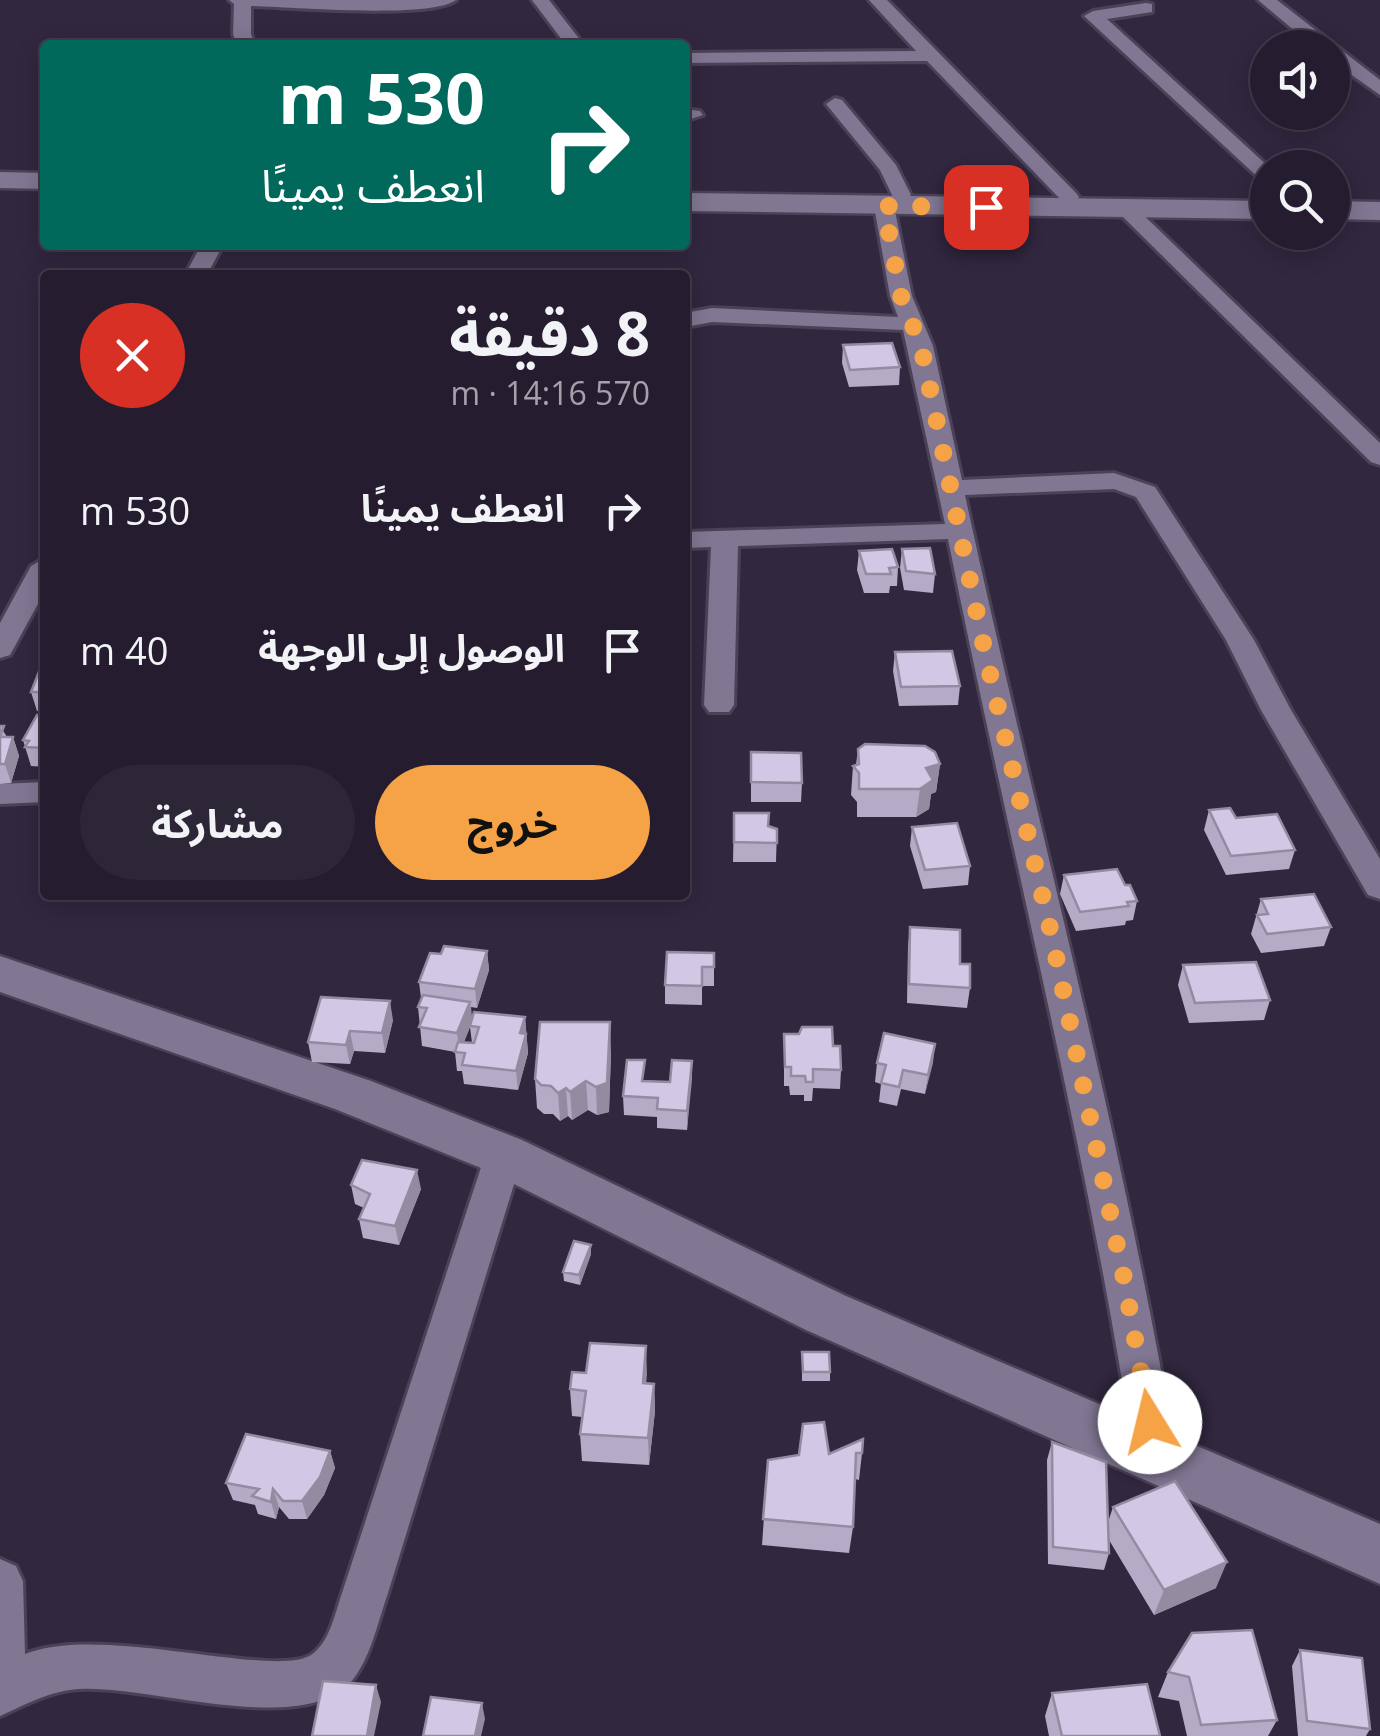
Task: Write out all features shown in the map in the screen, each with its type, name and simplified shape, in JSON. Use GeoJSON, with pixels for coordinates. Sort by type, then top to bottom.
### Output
{"type":"FeatureCollection","features":[{"type":"Feature","properties":{"kind":"main road"},"geometry":{"type":"LineString","coordinates":[[0,170],[40,171]]}},
{"type":"Feature","properties":{"kind":"main road"},"geometry":{"type":"LineString","coordinates":[[0,180],[40,181]]}},
{"type":"Feature","properties":{"kind":"main road"},"geometry":{"type":"LineString","coordinates":[[690,192],[1126,209],[1250,210]]}},
{"type":"Feature","properties":{"kind":"main road"},"geometry":{"type":"LineString","coordinates":[[690,202],[1250,198]]}},
{"type":"Feature","properties":{"kind":"main road"},"geometry":{"type":"LineString","coordinates":[[1350,199],[1380,200]]}},
{"type":"Feature","properties":{"kind":"main road"},"geometry":{"type":"LineString","coordinates":[[1350,210],[1380,211]]}},
{"type":"Feature","properties":{"kind":"main road"},"geometry":{"type":"LineString","coordinates":[[0,974],[353,1095],[504,1154],[826,1313],[1380,1554]]}},
{"type":"Feature","properties":{"kind":"street"},"geometry":{"type":"LineString","coordinates":[[244,40],[240,0],[448,0]]}},
{"type":"Feature","properties":{"kind":"street"},"geometry":{"type":"LineString","coordinates":[[540,0],[570,40]]}},
{"type":"Feature","properties":{"kind":"street"},"geometry":{"type":"LineString","coordinates":[[878,0],[1069,197]]}},
{"type":"Feature","properties":{"kind":"street"},"geometry":{"type":"LineString","coordinates":[[1266,0],[1304,30]]}},
{"type":"Feature","properties":{"kind":"street"},"geometry":{"type":"LineString","coordinates":[[1146,8],[1094,16],[1250,159]]}},
{"type":"Feature","properties":{"kind":"street"},"geometry":{"type":"LineString","coordinates":[[690,58],[930,56]]}},
{"type":"Feature","properties":{"kind":"street"},"geometry":{"type":"LineString","coordinates":[[1350,66],[1380,90]]}},
{"type":"Feature","properties":{"kind":"street"},"geometry":{"type":"LineString","coordinates":[[835,104],[846,121],[892,168],[901,296],[921,346],[1096,1145],[1155,1455]]}},
{"type":"Feature","properties":{"kind":"street"},"geometry":{"type":"LineString","coordinates":[[1126,209],[1380,457]]}},
{"type":"Feature","properties":{"kind":"street"},"geometry":{"type":"LineString","coordinates":[[690,319],[712,315],[912,324]]}},
{"type":"Feature","properties":{"kind":"street"},"geometry":{"type":"LineString","coordinates":[[952,488],[1114,481],[1146,492],[1240,640],[1276,710],[1380,887]]}},
{"type":"Feature","properties":{"kind":"street"},"geometry":{"type":"LineString","coordinates":[[690,540],[960,531]]}},
{"type":"Feature","properties":{"kind":"street"},"geometry":{"type":"LineString","coordinates":[[719,704],[725,540]]}},
{"type":"Feature","properties":{"kind":"street"},"geometry":{"type":"LineString","coordinates":[[0,649],[40,575]]}},
{"type":"Feature","properties":{"kind":"street"},"geometry":{"type":"LineString","coordinates":[[0,794],[40,792]]}},
{"type":"Feature","properties":{"kind":"street"},"geometry":{"type":"LineString","coordinates":[[0,1581],[1,1690],[36,1675],[88,1666],[146,1667],[288,1686],[315,1680],[330,1670],[365,1593],[504,1154]]}},
{"type":"Feature","properties":{"kind":"building"},"geometry":{"type":"Polygon","coordinates":[[[892,343],[900,367],[850,370],[843,345],[892,343]]]}},
{"type":"Feature","properties":{"kind":"building"},"geometry":{"type":"Polygon","coordinates":[[[930,548],[935,574],[906,571],[902,549],[930,548]]]}},
{"type":"Feature","properties":{"kind":"building"},"geometry":{"type":"Polygon","coordinates":[[[892,549],[898,567],[889,568],[891,574],[866,574],[859,551],[892,549]]]}},
{"type":"Feature","properties":{"kind":"building"},"geometry":{"type":"Polygon","coordinates":[[[952,651],[960,686],[901,687],[895,652],[952,651]]]}},
{"type":"Feature","properties":{"kind":"building"},"geometry":{"type":"Polygon","coordinates":[[[40,669],[40,692],[31,692],[40,669]]]}},
{"type":"Feature","properties":{"kind":"building"},"geometry":{"type":"Polygon","coordinates":[[[40,715],[40,748],[25,747],[29,741],[23,740],[40,715]]]}},
{"type":"Feature","properties":{"kind":"building"},"geometry":{"type":"Polygon","coordinates":[[[0,737],[13,737],[5,764],[0,764],[0,737]]]}},
{"type":"Feature","properties":{"kind":"building"},"geometry":{"type":"Polygon","coordinates":[[[865,744],[925,746],[935,752],[940,764],[926,768],[933,780],[920,789],[859,789],[859,773],[853,766],[859,764],[858,749],[865,744]]]}},
{"type":"Feature","properties":{"kind":"building"},"geometry":{"type":"Polygon","coordinates":[[[751,752],[801,753],[802,783],[751,782],[751,752]]]}},
{"type":"Feature","properties":{"kind":"building"},"geometry":{"type":"Polygon","coordinates":[[[1230,808],[1236,818],[1277,814],[1295,850],[1231,856],[1209,810],[1230,808]]]}},
{"type":"Feature","properties":{"kind":"building"},"geometry":{"type":"Polygon","coordinates":[[[734,813],[769,813],[768,826],[777,829],[777,843],[734,842],[734,813]]]}},
{"type":"Feature","properties":{"kind":"building"},"geometry":{"type":"Polygon","coordinates":[[[957,823],[970,866],[925,870],[912,827],[957,823]]]}},
{"type":"Feature","properties":{"kind":"building"},"geometry":{"type":"Polygon","coordinates":[[[1117,869],[1137,901],[1127,902],[1129,906],[1080,912],[1064,875],[1117,869]]]}},
{"type":"Feature","properties":{"kind":"building"},"geometry":{"type":"Polygon","coordinates":[[[1314,894],[1331,927],[1267,934],[1257,915],[1268,914],[1261,899],[1314,894]]]}},
{"type":"Feature","properties":{"kind":"building"},"geometry":{"type":"Polygon","coordinates":[[[910,927],[960,930],[960,964],[970,964],[970,988],[909,984],[910,927]]]}},
{"type":"Feature","properties":{"kind":"building"},"geometry":{"type":"Polygon","coordinates":[[[444,946],[487,951],[475,989],[419,982],[430,953],[441,954],[444,946]]]}},
{"type":"Feature","properties":{"kind":"building"},"geometry":{"type":"Polygon","coordinates":[[[667,952],[714,953],[714,967],[702,967],[702,986],[665,985],[667,952]]]}},
{"type":"Feature","properties":{"kind":"building"},"geometry":{"type":"Polygon","coordinates":[[[1256,962],[1270,1000],[1195,1003],[1183,965],[1256,962]]]}},
{"type":"Feature","properties":{"kind":"building"},"geometry":{"type":"Polygon","coordinates":[[[423,995],[470,1002],[457,1033],[419,1027],[427,1008],[418,1007],[423,995]]]}},
{"type":"Feature","properties":{"kind":"building"},"geometry":{"type":"Polygon","coordinates":[[[321,997],[390,1001],[382,1033],[350,1031],[346,1045],[308,1042],[321,997]]]}},
{"type":"Feature","properties":{"kind":"building"},"geometry":{"type":"Polygon","coordinates":[[[474,1012],[525,1017],[520,1033],[526,1034],[516,1071],[462,1065],[465,1053],[455,1052],[458,1042],[474,1043],[479,1027],[470,1026],[474,1012]]]}},
{"type":"Feature","properties":{"kind":"building"},"geometry":{"type":"Polygon","coordinates":[[[540,1022],[610,1022],[607,1083],[596,1087],[586,1081],[570,1092],[566,1088],[558,1093],[551,1086],[541,1085],[535,1079],[540,1022]]]}},
{"type":"Feature","properties":{"kind":"building"},"geometry":{"type":"Polygon","coordinates":[[[802,1027],[832,1027],[833,1046],[840,1046],[841,1070],[813,1069],[813,1082],[806,1082],[805,1076],[791,1076],[791,1067],[785,1067],[784,1034],[799,1034],[802,1027]]]}},
{"type":"Feature","properties":{"kind":"building"},"geometry":{"type":"Polygon","coordinates":[[[884,1033],[935,1044],[928,1075],[903,1070],[899,1087],[881,1083],[886,1065],[877,1063],[884,1033]]]}},
{"type":"Feature","properties":{"kind":"building"},"geometry":{"type":"Polygon","coordinates":[[[627,1060],[645,1060],[642,1081],[670,1082],[672,1060],[692,1061],[687,1111],[657,1109],[658,1098],[623,1096],[627,1060]]]}},
{"type":"Feature","properties":{"kind":"building"},"geometry":{"type":"Polygon","coordinates":[[[362,1160],[417,1170],[395,1226],[359,1219],[370,1194],[351,1185],[362,1160]]]}},
{"type":"Feature","properties":{"kind":"building"},"geometry":{"type":"Polygon","coordinates":[[[574,1241],[591,1245],[579,1275],[563,1272],[574,1241]]]}},
{"type":"Feature","properties":{"kind":"building"},"geometry":{"type":"Polygon","coordinates":[[[590,1343],[646,1346],[643,1383],[654,1384],[648,1438],[580,1434],[586,1391],[570,1389],[572,1372],[586,1373],[590,1343]]]}},
{"type":"Feature","properties":{"kind":"building"},"geometry":{"type":"Polygon","coordinates":[[[802,1352],[829,1352],[830,1372],[803,1372],[802,1352]]]}},
{"type":"Feature","properties":{"kind":"building"},"geometry":{"type":"Polygon","coordinates":[[[824,1422],[829,1454],[863,1439],[862,1453],[856,1453],[853,1527],[763,1519],[768,1460],[799,1455],[803,1424],[824,1422]]]}},
{"type":"Feature","properties":{"kind":"building"},"geometry":{"type":"Polygon","coordinates":[[[246,1434],[330,1451],[320,1477],[302,1501],[283,1501],[273,1489],[271,1502],[252,1496],[259,1489],[226,1483],[246,1434]]]}},
{"type":"Feature","properties":{"kind":"building"},"geometry":{"type":"Polygon","coordinates":[[[1052,1442],[1106,1462],[1109,1553],[1053,1547],[1052,1442]]]}},
{"type":"Feature","properties":{"kind":"building"},"geometry":{"type":"Polygon","coordinates":[[[1175,1481],[1227,1562],[1164,1590],[1113,1507],[1175,1481]]]}},
{"type":"Feature","properties":{"kind":"building"},"geometry":{"type":"Polygon","coordinates":[[[1252,1630],[1277,1720],[1201,1725],[1189,1677],[1168,1672],[1192,1633],[1252,1630]]]}},
{"type":"Feature","properties":{"kind":"building"},"geometry":{"type":"Polygon","coordinates":[[[1300,1650],[1362,1658],[1370,1729],[1307,1721],[1300,1650]]]}},
{"type":"Feature","properties":{"kind":"building"},"geometry":{"type":"Polygon","coordinates":[[[323,1681],[376,1685],[367,1736],[312,1736],[323,1681]]]}},
{"type":"Feature","properties":{"kind":"building"},"geometry":{"type":"Polygon","coordinates":[[[1147,1684],[1160,1736],[1062,1736],[1052,1693],[1147,1684]]]}},
{"type":"Feature","properties":{"kind":"building"},"geometry":{"type":"Polygon","coordinates":[[[431,1697],[482,1703],[475,1736],[423,1736],[431,1697]]]}},
{"type":"Feature","properties":{"kind":"route"},"geometry":{"type":"LineString","coordinates":[[986,207],[884,206],[901,296],[921,346],[963,554],[1050,928],[1124,1278],[1150,1422]]}}]}
